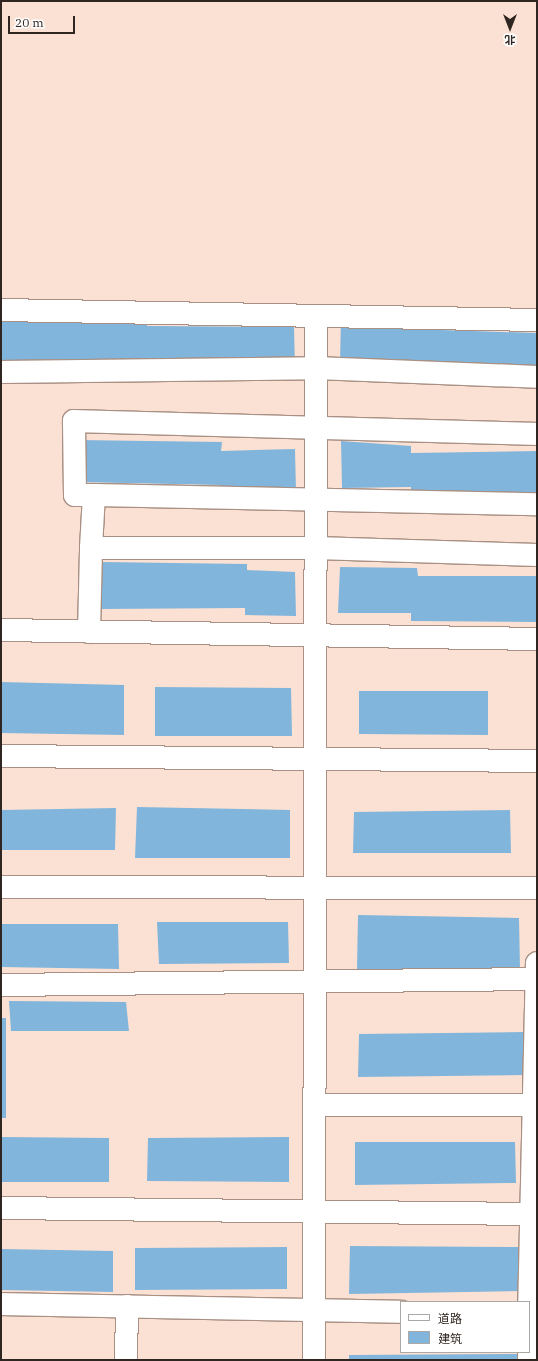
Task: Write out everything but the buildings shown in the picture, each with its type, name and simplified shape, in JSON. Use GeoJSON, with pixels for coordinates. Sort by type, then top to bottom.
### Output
{"type":"FeatureCollection","features":[{"type":"Feature","properties":{"kind":"street"},"geometry":{"type":"LineString","coordinates":[[1,310],[537,320]]}},
{"type":"Feature","properties":{"kind":"street"},"geometry":{"type":"LineString","coordinates":[[314,1360],[316,316]]}},
{"type":"Feature","properties":{"kind":"street"},"geometry":{"type":"LineString","coordinates":[[1,372],[316,368],[537,377]]}},
{"type":"Feature","properties":{"kind":"street"},"geometry":{"type":"LineString","coordinates":[[537,434],[74,421],[75,495],[537,504]]}},
{"type":"Feature","properties":{"kind":"street"},"geometry":{"type":"LineString","coordinates":[[89,632],[90,548],[94,495]]}},
{"type":"Feature","properties":{"kind":"street"},"geometry":{"type":"LineString","coordinates":[[90,548],[316,548],[537,555]]}},
{"type":"Feature","properties":{"kind":"street"},"geometry":{"type":"LineString","coordinates":[[1,630],[537,638]]}},
{"type":"Feature","properties":{"kind":"street"},"geometry":{"type":"LineString","coordinates":[[1,756],[537,761]]}},
{"type":"Feature","properties":{"kind":"street"},"geometry":{"type":"LineString","coordinates":[[1,887],[537,888]]}},
{"type":"Feature","properties":{"kind":"street"},"geometry":{"type":"LineString","coordinates":[[529,1301],[537,963]]}},
{"type":"Feature","properties":{"kind":"street"},"geometry":{"type":"LineString","coordinates":[[1,985],[537,979]]}},
{"type":"Feature","properties":{"kind":"street"},"geometry":{"type":"LineString","coordinates":[[315,1105],[534,1105]]}},
{"type":"Feature","properties":{"kind":"street"},"geometry":{"type":"LineString","coordinates":[[1,1208],[532,1214]]}},
{"type":"Feature","properties":{"kind":"street"},"geometry":{"type":"LineString","coordinates":[[1,1304],[400,1312]]}},
{"type":"Feature","properties":{"kind":"street"},"geometry":{"type":"LineString","coordinates":[[126,1360],[128,1306]]}}]}
